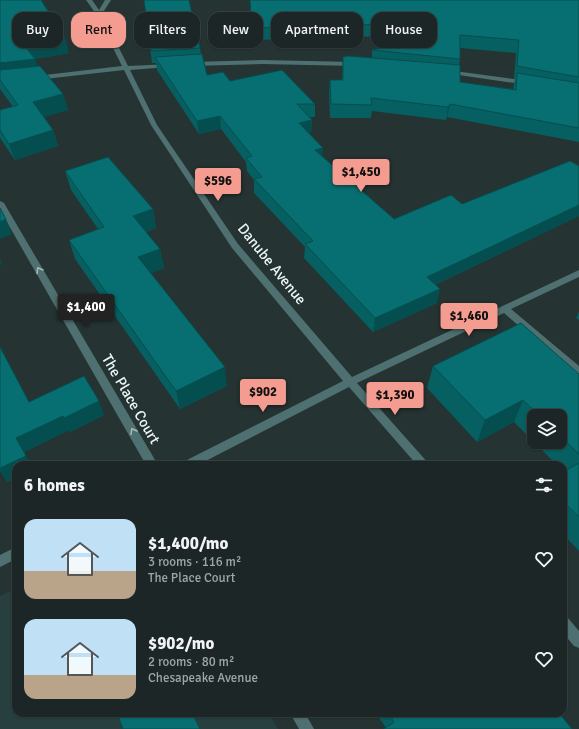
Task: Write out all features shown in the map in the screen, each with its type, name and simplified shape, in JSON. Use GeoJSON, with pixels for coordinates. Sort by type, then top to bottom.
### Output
{"type":"FeatureCollection","features":[{"type":"Feature","properties":{"kind":"street","name":"Danube Avenue"},"geometry":{"type":"LineString","coordinates":[[89,0],[98,12]]}},
{"type":"Feature","properties":{"kind":"street"},"geometry":{"type":"LineString","coordinates":[[100,12],[108,0]]}},
{"type":"Feature","properties":{"kind":"street","name":"Danube Avenue"},"geometry":{"type":"LineString","coordinates":[[115,48],[154,125],[235,246],[350,382],[420,461]]}},
{"type":"Feature","properties":{"kind":"street"},"geometry":{"type":"LineString","coordinates":[[183,65],[285,62],[361,64]]}},
{"type":"Feature","properties":{"kind":"street"},"geometry":{"type":"LineString","coordinates":[[31,79],[125,68],[176,65]]}},
{"type":"Feature","properties":{"kind":"street"},"geometry":{"type":"LineString","coordinates":[[442,71],[532,84]]}},
{"type":"Feature","properties":{"kind":"street","name":"The Place Court"},"geometry":{"type":"LineString","coordinates":[[0,203],[150,461]]}},
{"type":"Feature","properties":{"kind":"street"},"geometry":{"type":"LineString","coordinates":[[195,461],[350,382],[579,272]]}},
{"type":"Feature","properties":{"kind":"street"},"geometry":{"type":"LineString","coordinates":[[504,308],[579,372]]}},
{"type":"Feature","properties":{"kind":"street"},"geometry":{"type":"LineString","coordinates":[[0,561],[12,555]]}},
{"type":"Feature","properties":{"kind":"street"},"geometry":{"type":"LineString","coordinates":[[567,628],[579,641]]}},
{"type":"Feature","properties":{"kind":"street"},"geometry":{"type":"LineString","coordinates":[[300,717],[307,729]]}},
{"type":"Feature","properties":{"kind":"shaded area"},"geometry":{"type":"Polygon","coordinates":[[[12,590],[12,717],[271,717],[278,729],[0,729],[0,596],[12,590]]]}},
{"type":"Feature","properties":{"kind":"building"},"geometry":{"type":"Polygon","coordinates":[[[0,0],[41,0],[49,12],[12,12],[12,48],[26,48],[35,59],[0,63],[0,0]]]}},
{"type":"Feature","properties":{"kind":"building"},"geometry":{"type":"Polygon","coordinates":[[[144,0],[189,0],[192,12],[146,12],[144,0]]]}},
{"type":"Feature","properties":{"kind":"building"},"geometry":{"type":"Polygon","coordinates":[[[250,0],[579,0],[579,77],[517,66],[519,40],[460,35],[460,59],[372,50],[382,48],[437,48],[437,12],[371,12],[371,25],[363,25],[363,12],[271,12],[271,27],[263,28],[263,12],[251,12],[250,0]]]}},
{"type":"Feature","properties":{"kind":"building"},"geometry":{"type":"Polygon","coordinates":[[[151,48],[200,48],[151,51],[151,48]]]}},
{"type":"Feature","properties":{"kind":"building"},"geometry":{"type":"Polygon","coordinates":[[[202,54],[207,75],[223,72],[230,81],[282,70],[315,104],[297,104],[312,120],[299,123],[323,148],[315,150],[394,219],[451,195],[462,204],[570,161],[579,166],[579,205],[427,277],[440,289],[375,318],[305,244],[313,241],[254,179],[262,177],[246,158],[252,156],[220,116],[197,121],[155,57],[202,54]]]}},
{"type":"Feature","properties":{"kind":"building"},"geometry":{"type":"Polygon","coordinates":[[[348,56],[460,65],[460,82],[516,90],[517,73],[579,83],[579,128],[450,104],[448,107],[371,98],[372,105],[331,104],[330,80],[343,80],[343,57],[348,56]]]}},
{"type":"Feature","properties":{"kind":"building"},"geometry":{"type":"Polygon","coordinates":[[[40,66],[63,94],[33,102],[53,130],[9,144],[0,130],[0,110],[18,105],[0,80],[0,70],[40,66]]]}},
{"type":"Feature","properties":{"kind":"building"},"geometry":{"type":"Polygon","coordinates":[[[108,157],[153,209],[133,216],[160,249],[138,257],[225,367],[176,391],[69,240],[104,227],[65,171],[108,157]]]}},
{"type":"Feature","properties":{"kind":"building"},"geometry":{"type":"Polygon","coordinates":[[[0,208],[6,219],[0,222],[0,208]]]}},
{"type":"Feature","properties":{"kind":"building"},"geometry":{"type":"Polygon","coordinates":[[[521,323],[579,374],[579,454],[567,443],[567,409],[533,409],[523,400],[485,420],[433,366],[521,323]]]}},
{"type":"Feature","properties":{"kind":"building"},"geometry":{"type":"Polygon","coordinates":[[[0,347],[29,402],[84,376],[99,401],[64,418],[63,416],[16,438],[26,456],[12,461],[12,462],[0,468],[0,347]]]}},
{"type":"Feature","properties":{"kind":"building"},"geometry":{"type":"Polygon","coordinates":[[[579,463],[579,517],[567,505],[567,470],[579,463]]]}},
{"type":"Feature","properties":{"kind":"building"},"geometry":{"type":"Polygon","coordinates":[[[118,717],[194,717],[200,729],[123,729],[118,717]]]}},
{"type":"Feature","properties":{"kind":"building"},"geometry":{"type":"Polygon","coordinates":[[[391,717],[562,717],[572,729],[384,729],[394,722],[391,717]]]}}]}
